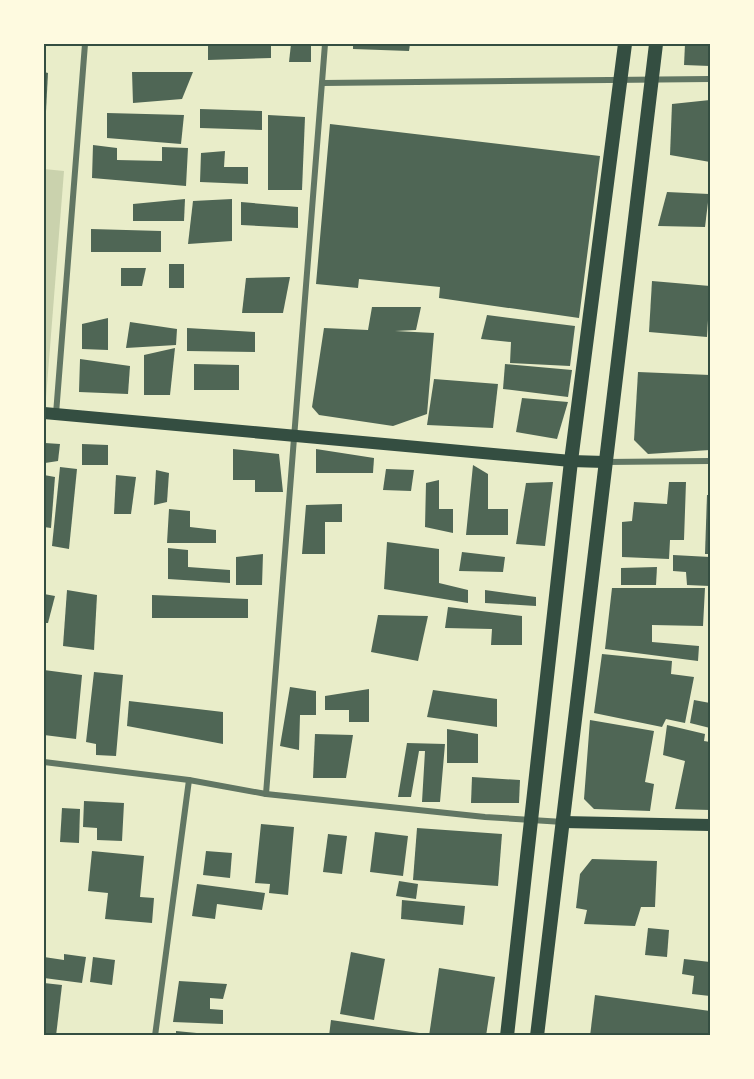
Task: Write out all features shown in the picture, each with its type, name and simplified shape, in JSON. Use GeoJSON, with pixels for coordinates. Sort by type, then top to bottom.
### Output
{"type":"FeatureCollection","features":[{"type":"Feature","properties":{"kind":"main road"},"geometry":{"type":"LineString","coordinates":[[507,1035],[571,461],[625,44]]}},
{"type":"Feature","properties":{"kind":"main road"},"geometry":{"type":"LineString","coordinates":[[537,1035],[656,44]]}},
{"type":"Feature","properties":{"kind":"main road"},"geometry":{"type":"LineString","coordinates":[[50,413],[571,461],[605,462]]}},
{"type":"Feature","properties":{"kind":"main road"},"geometry":{"type":"LineString","coordinates":[[563,822],[711,825]]}},
{"type":"Feature","properties":{"kind":"street"},"geometry":{"type":"LineString","coordinates":[[50,413],[85,44]]}},
{"type":"Feature","properties":{"kind":"street"},"geometry":{"type":"LineString","coordinates":[[266,794],[325,44]]}},
{"type":"Feature","properties":{"kind":"street"},"geometry":{"type":"LineString","coordinates":[[322,83],[711,79]]}},
{"type":"Feature","properties":{"kind":"street"},"geometry":{"type":"LineString","coordinates":[[605,462],[711,461]]}},
{"type":"Feature","properties":{"kind":"street"},"geometry":{"type":"LineString","coordinates":[[44,762],[189,780],[266,794],[563,822]]}},
{"type":"Feature","properties":{"kind":"street"},"geometry":{"type":"LineString","coordinates":[[155,1035],[189,780]]}},
{"type":"Feature","properties":{"kind":"green space"},"geometry":{"type":"Polygon","coordinates":[[[44,169],[64,171],[46,398],[44,398],[44,169]]]}},
{"type":"Feature","properties":{"kind":"building"},"geometry":{"type":"Polygon","coordinates":[[[208,44],[271,44],[271,58],[208,60],[208,44]]]}},
{"type":"Feature","properties":{"kind":"building"},"geometry":{"type":"Polygon","coordinates":[[[291,44],[311,44],[311,62],[289,62],[291,44]]]}},
{"type":"Feature","properties":{"kind":"building"},"geometry":{"type":"Polygon","coordinates":[[[353,44],[410,44],[409,51],[353,49],[353,44]]]}},
{"type":"Feature","properties":{"kind":"building"},"geometry":{"type":"Polygon","coordinates":[[[685,44],[710,44],[710,66],[684,65],[685,44]]]}},
{"type":"Feature","properties":{"kind":"building"},"geometry":{"type":"Polygon","coordinates":[[[44,72],[48,73],[45,130],[44,130],[44,72]]]}},
{"type":"Feature","properties":{"kind":"building"},"geometry":{"type":"Polygon","coordinates":[[[132,72],[193,72],[182,99],[133,103],[132,72]]]}},
{"type":"Feature","properties":{"kind":"building"},"geometry":{"type":"Polygon","coordinates":[[[710,100],[710,162],[670,155],[672,104],[710,100]]]}},
{"type":"Feature","properties":{"kind":"building"},"geometry":{"type":"Polygon","coordinates":[[[200,109],[262,111],[262,130],[200,128],[200,109]]]}},
{"type":"Feature","properties":{"kind":"building"},"geometry":{"type":"Polygon","coordinates":[[[107,113],[184,115],[181,144],[107,138],[107,113]]]}},
{"type":"Feature","properties":{"kind":"building"},"geometry":{"type":"Polygon","coordinates":[[[268,115],[305,117],[302,190],[268,190],[268,115]]]}},
{"type":"Feature","properties":{"kind":"building"},"geometry":{"type":"Polygon","coordinates":[[[330,124],[600,156],[579,318],[439,298],[440,287],[359,279],[358,288],[316,284],[330,124]]]}},
{"type":"Feature","properties":{"kind":"building"},"geometry":{"type":"Polygon","coordinates":[[[93,145],[117,148],[117,160],[162,161],[162,147],[188,148],[186,186],[92,178],[93,145]]]}},
{"type":"Feature","properties":{"kind":"building"},"geometry":{"type":"Polygon","coordinates":[[[225,151],[224,167],[248,167],[248,184],[200,182],[201,153],[225,151]]]}},
{"type":"Feature","properties":{"kind":"building"},"geometry":{"type":"Polygon","coordinates":[[[667,192],[709,194],[705,227],[658,226],[667,192]]]}},
{"type":"Feature","properties":{"kind":"building"},"geometry":{"type":"Polygon","coordinates":[[[185,199],[184,221],[133,221],[133,204],[185,199]]]}},
{"type":"Feature","properties":{"kind":"building"},"geometry":{"type":"Polygon","coordinates":[[[232,199],[232,241],[188,244],[193,201],[232,199]]]}},
{"type":"Feature","properties":{"kind":"building"},"geometry":{"type":"Polygon","coordinates":[[[241,202],[298,207],[298,228],[241,225],[241,202]]]}},
{"type":"Feature","properties":{"kind":"building"},"geometry":{"type":"Polygon","coordinates":[[[91,229],[161,231],[161,252],[91,252],[91,229]]]}},
{"type":"Feature","properties":{"kind":"building"},"geometry":{"type":"Polygon","coordinates":[[[169,264],[184,264],[184,288],[169,288],[169,264]]]}},
{"type":"Feature","properties":{"kind":"building"},"geometry":{"type":"Polygon","coordinates":[[[121,268],[146,268],[142,286],[121,286],[121,268]]]}},
{"type":"Feature","properties":{"kind":"building"},"geometry":{"type":"Polygon","coordinates":[[[290,277],[283,313],[242,313],[246,278],[290,277]]]}},
{"type":"Feature","properties":{"kind":"building"},"geometry":{"type":"Polygon","coordinates":[[[652,281],[710,286],[707,337],[649,332],[652,281]]]}},
{"type":"Feature","properties":{"kind":"building"},"geometry":{"type":"Polygon","coordinates":[[[372,307],[421,307],[416,330],[395,331],[434,333],[427,414],[393,426],[319,415],[312,407],[324,328],[368,330],[372,307]]]}},
{"type":"Feature","properties":{"kind":"building"},"geometry":{"type":"Polygon","coordinates":[[[487,315],[575,326],[570,366],[510,363],[511,342],[481,339],[487,315]]]}},
{"type":"Feature","properties":{"kind":"building"},"geometry":{"type":"Polygon","coordinates":[[[108,318],[108,350],[82,349],[82,324],[108,318]]]}},
{"type":"Feature","properties":{"kind":"building"},"geometry":{"type":"Polygon","coordinates":[[[130,322],[177,329],[176,345],[126,348],[130,322]]]}},
{"type":"Feature","properties":{"kind":"building"},"geometry":{"type":"Polygon","coordinates":[[[187,328],[255,332],[255,352],[187,351],[187,328]]]}},
{"type":"Feature","properties":{"kind":"building"},"geometry":{"type":"Polygon","coordinates":[[[175,348],[170,395],[144,395],[144,355],[175,348]]]}},
{"type":"Feature","properties":{"kind":"building"},"geometry":{"type":"Polygon","coordinates":[[[80,359],[130,366],[128,394],[79,392],[80,359]]]}},
{"type":"Feature","properties":{"kind":"building"},"geometry":{"type":"Polygon","coordinates":[[[194,364],[239,365],[239,390],[194,390],[194,364]]]}},
{"type":"Feature","properties":{"kind":"building"},"geometry":{"type":"Polygon","coordinates":[[[505,364],[572,370],[568,397],[503,389],[505,364]]]}},
{"type":"Feature","properties":{"kind":"building"},"geometry":{"type":"Polygon","coordinates":[[[638,372],[710,375],[710,450],[648,454],[634,440],[638,372]]]}},
{"type":"Feature","properties":{"kind":"building"},"geometry":{"type":"Polygon","coordinates":[[[434,379],[498,384],[493,428],[427,425],[434,379]]]}},
{"type":"Feature","properties":{"kind":"building"},"geometry":{"type":"Polygon","coordinates":[[[522,398],[568,402],[557,439],[516,432],[522,398]]]}},
{"type":"Feature","properties":{"kind":"building"},"geometry":{"type":"Polygon","coordinates":[[[45,443],[60,444],[58,461],[45,463],[45,443]]]}},
{"type":"Feature","properties":{"kind":"building"},"geometry":{"type":"Polygon","coordinates":[[[82,444],[108,445],[108,465],[82,465],[82,444]]]}},
{"type":"Feature","properties":{"kind":"building"},"geometry":{"type":"Polygon","coordinates":[[[233,449],[279,454],[283,492],[255,492],[255,480],[233,480],[233,449]]]}},
{"type":"Feature","properties":{"kind":"building"},"geometry":{"type":"Polygon","coordinates":[[[316,449],[374,458],[373,473],[316,473],[316,449]]]}},
{"type":"Feature","properties":{"kind":"building"},"geometry":{"type":"Polygon","coordinates":[[[473,465],[488,474],[488,509],[508,509],[508,535],[466,535],[473,465]]]}},
{"type":"Feature","properties":{"kind":"building"},"geometry":{"type":"Polygon","coordinates":[[[60,467],[77,469],[69,549],[52,546],[60,467]]]}},
{"type":"Feature","properties":{"kind":"building"},"geometry":{"type":"Polygon","coordinates":[[[386,469],[414,470],[411,491],[383,490],[386,469]]]}},
{"type":"Feature","properties":{"kind":"building"},"geometry":{"type":"Polygon","coordinates":[[[156,470],[169,473],[167,502],[154,505],[156,470]]]}},
{"type":"Feature","properties":{"kind":"building"},"geometry":{"type":"Polygon","coordinates":[[[44,475],[55,477],[51,528],[44,527],[44,475]]]}},
{"type":"Feature","properties":{"kind":"building"},"geometry":{"type":"Polygon","coordinates":[[[116,475],[136,477],[131,514],[114,514],[116,475]]]}},
{"type":"Feature","properties":{"kind":"building"},"geometry":{"type":"Polygon","coordinates":[[[439,480],[439,509],[453,509],[453,533],[425,527],[426,483],[439,480]]]}},
{"type":"Feature","properties":{"kind":"building"},"geometry":{"type":"Polygon","coordinates":[[[553,482],[545,546],[516,544],[526,483],[553,482]]]}},
{"type":"Feature","properties":{"kind":"building"},"geometry":{"type":"Polygon","coordinates":[[[669,482],[686,482],[684,540],[670,540],[669,559],[622,557],[622,522],[632,521],[634,502],[667,504],[669,482]]]}},
{"type":"Feature","properties":{"kind":"building"},"geometry":{"type":"Polygon","coordinates":[[[707,495],[710,495],[710,554],[705,554],[707,495]]]}},
{"type":"Feature","properties":{"kind":"building"},"geometry":{"type":"Polygon","coordinates":[[[342,504],[342,522],[325,522],[325,554],[302,554],[306,505],[342,504]]]}},
{"type":"Feature","properties":{"kind":"building"},"geometry":{"type":"Polygon","coordinates":[[[169,509],[190,511],[190,527],[216,530],[216,543],[167,543],[169,509]]]}},
{"type":"Feature","properties":{"kind":"building"},"geometry":{"type":"Polygon","coordinates":[[[387,542],[439,549],[439,583],[468,590],[468,603],[384,589],[387,542]]]}},
{"type":"Feature","properties":{"kind":"building"},"geometry":{"type":"Polygon","coordinates":[[[168,548],[188,550],[188,567],[230,570],[230,583],[168,579],[168,548]]]}},
{"type":"Feature","properties":{"kind":"building"},"geometry":{"type":"Polygon","coordinates":[[[462,552],[505,557],[503,572],[459,571],[462,552]]]}},
{"type":"Feature","properties":{"kind":"building"},"geometry":{"type":"Polygon","coordinates":[[[263,554],[262,585],[236,585],[236,557],[263,554]]]}},
{"type":"Feature","properties":{"kind":"building"},"geometry":{"type":"Polygon","coordinates":[[[673,555],[710,557],[710,586],[687,585],[686,572],[673,571],[673,555]]]}},
{"type":"Feature","properties":{"kind":"building"},"geometry":{"type":"Polygon","coordinates":[[[657,567],[656,585],[621,585],[621,568],[657,567]]]}},
{"type":"Feature","properties":{"kind":"building"},"geometry":{"type":"Polygon","coordinates":[[[612,588],[705,588],[703,626],[652,625],[652,642],[699,646],[698,661],[605,649],[612,588]]]}},
{"type":"Feature","properties":{"kind":"building"},"geometry":{"type":"Polygon","coordinates":[[[67,590],[97,595],[94,650],[63,646],[67,590]]]}},
{"type":"Feature","properties":{"kind":"building"},"geometry":{"type":"Polygon","coordinates":[[[485,590],[536,597],[536,606],[485,603],[485,590]]]}},
{"type":"Feature","properties":{"kind":"building"},"geometry":{"type":"Polygon","coordinates":[[[44,594],[55,596],[48,623],[44,623],[44,594]]]}},
{"type":"Feature","properties":{"kind":"building"},"geometry":{"type":"Polygon","coordinates":[[[152,595],[248,599],[248,618],[152,618],[152,595]]]}},
{"type":"Feature","properties":{"kind":"building"},"geometry":{"type":"Polygon","coordinates":[[[448,607],[522,616],[522,645],[491,645],[492,629],[445,628],[448,607]]]}},
{"type":"Feature","properties":{"kind":"building"},"geometry":{"type":"Polygon","coordinates":[[[378,615],[428,616],[418,661],[371,652],[378,615]]]}},
{"type":"Feature","properties":{"kind":"building"},"geometry":{"type":"Polygon","coordinates":[[[602,654],[672,661],[671,674],[694,677],[685,723],[666,719],[662,727],[594,713],[602,654]]]}},
{"type":"Feature","properties":{"kind":"building"},"geometry":{"type":"Polygon","coordinates":[[[44,670],[82,675],[76,739],[44,735],[44,670]]]}},
{"type":"Feature","properties":{"kind":"building"},"geometry":{"type":"Polygon","coordinates":[[[94,672],[123,675],[116,756],[96,755],[96,744],[86,742],[94,672]]]}},
{"type":"Feature","properties":{"kind":"building"},"geometry":{"type":"Polygon","coordinates":[[[290,687],[316,691],[316,715],[300,715],[299,750],[280,746],[290,687]]]}},
{"type":"Feature","properties":{"kind":"building"},"geometry":{"type":"Polygon","coordinates":[[[369,689],[369,722],[349,722],[349,710],[325,710],[325,696],[369,689]]]}},
{"type":"Feature","properties":{"kind":"building"},"geometry":{"type":"Polygon","coordinates":[[[433,690],[497,699],[497,727],[427,717],[433,690]]]}},
{"type":"Feature","properties":{"kind":"building"},"geometry":{"type":"Polygon","coordinates":[[[694,700],[710,703],[710,728],[690,723],[694,700]]]}},
{"type":"Feature","properties":{"kind":"building"},"geometry":{"type":"Polygon","coordinates":[[[129,701],[223,712],[223,744],[127,726],[129,701]]]}},
{"type":"Feature","properties":{"kind":"building"},"geometry":{"type":"Polygon","coordinates":[[[590,720],[654,731],[645,782],[654,784],[650,811],[594,809],[584,799],[590,720]]]}},
{"type":"Feature","properties":{"kind":"building"},"geometry":{"type":"Polygon","coordinates":[[[667,725],[705,734],[704,741],[710,742],[710,810],[675,809],[685,761],[663,755],[667,725]]]}},
{"type":"Feature","properties":{"kind":"building"},"geometry":{"type":"Polygon","coordinates":[[[447,729],[478,734],[478,763],[447,763],[447,729]]]}},
{"type":"Feature","properties":{"kind":"building"},"geometry":{"type":"Polygon","coordinates":[[[315,734],[353,735],[346,778],[313,778],[315,734]]]}},
{"type":"Feature","properties":{"kind":"building"},"geometry":{"type":"Polygon","coordinates":[[[407,743],[445,744],[440,802],[422,802],[425,751],[419,751],[411,797],[398,797],[407,743]]]}},
{"type":"Feature","properties":{"kind":"building"},"geometry":{"type":"Polygon","coordinates":[[[472,777],[520,780],[519,803],[471,803],[472,777]]]}},
{"type":"Feature","properties":{"kind":"building"},"geometry":{"type":"Polygon","coordinates":[[[84,801],[124,803],[122,841],[97,840],[97,828],[83,827],[84,801]]]}},
{"type":"Feature","properties":{"kind":"building"},"geometry":{"type":"Polygon","coordinates":[[[62,808],[80,809],[79,843],[60,842],[62,808]]]}},
{"type":"Feature","properties":{"kind":"building"},"geometry":{"type":"Polygon","coordinates":[[[261,824],[294,827],[288,895],[269,893],[270,884],[255,883],[261,824]]]}},
{"type":"Feature","properties":{"kind":"building"},"geometry":{"type":"Polygon","coordinates":[[[417,828],[502,834],[498,886],[413,880],[417,828]]]}},
{"type":"Feature","properties":{"kind":"building"},"geometry":{"type":"Polygon","coordinates":[[[375,832],[408,836],[403,876],[370,872],[375,832]]]}},
{"type":"Feature","properties":{"kind":"building"},"geometry":{"type":"Polygon","coordinates":[[[328,834],[347,836],[342,874],[323,872],[328,834]]]}},
{"type":"Feature","properties":{"kind":"building"},"geometry":{"type":"Polygon","coordinates":[[[92,851],[144,856],[140,897],[154,898],[152,923],[105,919],[108,893],[88,891],[92,851]]]}},
{"type":"Feature","properties":{"kind":"building"},"geometry":{"type":"Polygon","coordinates":[[[206,851],[232,853],[230,878],[203,875],[206,851]]]}},
{"type":"Feature","properties":{"kind":"building"},"geometry":{"type":"Polygon","coordinates":[[[592,859],[657,861],[655,907],[641,907],[635,926],[584,924],[587,910],[576,908],[580,874],[592,859]]]}},
{"type":"Feature","properties":{"kind":"building"},"geometry":{"type":"Polygon","coordinates":[[[399,881],[418,884],[416,899],[396,896],[399,881]]]}},
{"type":"Feature","properties":{"kind":"building"},"geometry":{"type":"Polygon","coordinates":[[[197,884],[265,893],[262,910],[217,904],[215,919],[192,916],[197,884]]]}},
{"type":"Feature","properties":{"kind":"building"},"geometry":{"type":"Polygon","coordinates":[[[402,900],[465,906],[463,925],[401,919],[402,900]]]}},
{"type":"Feature","properties":{"kind":"building"},"geometry":{"type":"Polygon","coordinates":[[[648,928],[669,930],[667,957],[645,955],[648,928]]]}},
{"type":"Feature","properties":{"kind":"building"},"geometry":{"type":"Polygon","coordinates":[[[351,952],[385,959],[374,1020],[340,1014],[351,952]]]}},
{"type":"Feature","properties":{"kind":"building"},"geometry":{"type":"Polygon","coordinates":[[[64,954],[86,957],[82,983],[44,978],[44,957],[64,960],[64,954]]]}},
{"type":"Feature","properties":{"kind":"building"},"geometry":{"type":"Polygon","coordinates":[[[93,957],[115,960],[112,985],[90,982],[93,957]]]}},
{"type":"Feature","properties":{"kind":"building"},"geometry":{"type":"Polygon","coordinates":[[[684,959],[710,962],[710,996],[692,994],[694,976],[682,974],[684,959]]]}},
{"type":"Feature","properties":{"kind":"building"},"geometry":{"type":"Polygon","coordinates":[[[439,968],[495,977],[486,1036],[429,1036],[439,968]]]}},
{"type":"Feature","properties":{"kind":"building"},"geometry":{"type":"Polygon","coordinates":[[[179,981],[227,984],[223,999],[210,998],[210,1009],[223,1010],[223,1024],[173,1022],[179,981]]]}},
{"type":"Feature","properties":{"kind":"building"},"geometry":{"type":"Polygon","coordinates":[[[44,983],[62,985],[56,1036],[44,1036],[44,983]]]}},
{"type":"Feature","properties":{"kind":"building"},"geometry":{"type":"Polygon","coordinates":[[[595,995],[710,1011],[710,1036],[590,1036],[595,995]]]}},
{"type":"Feature","properties":{"kind":"building"},"geometry":{"type":"Polygon","coordinates":[[[331,1020],[426,1034],[426,1036],[329,1036],[331,1020]]]}},
{"type":"Feature","properties":{"kind":"building"},"geometry":{"type":"Polygon","coordinates":[[[176,1031],[207,1034],[207,1036],[176,1036],[176,1031]]]}}]}
